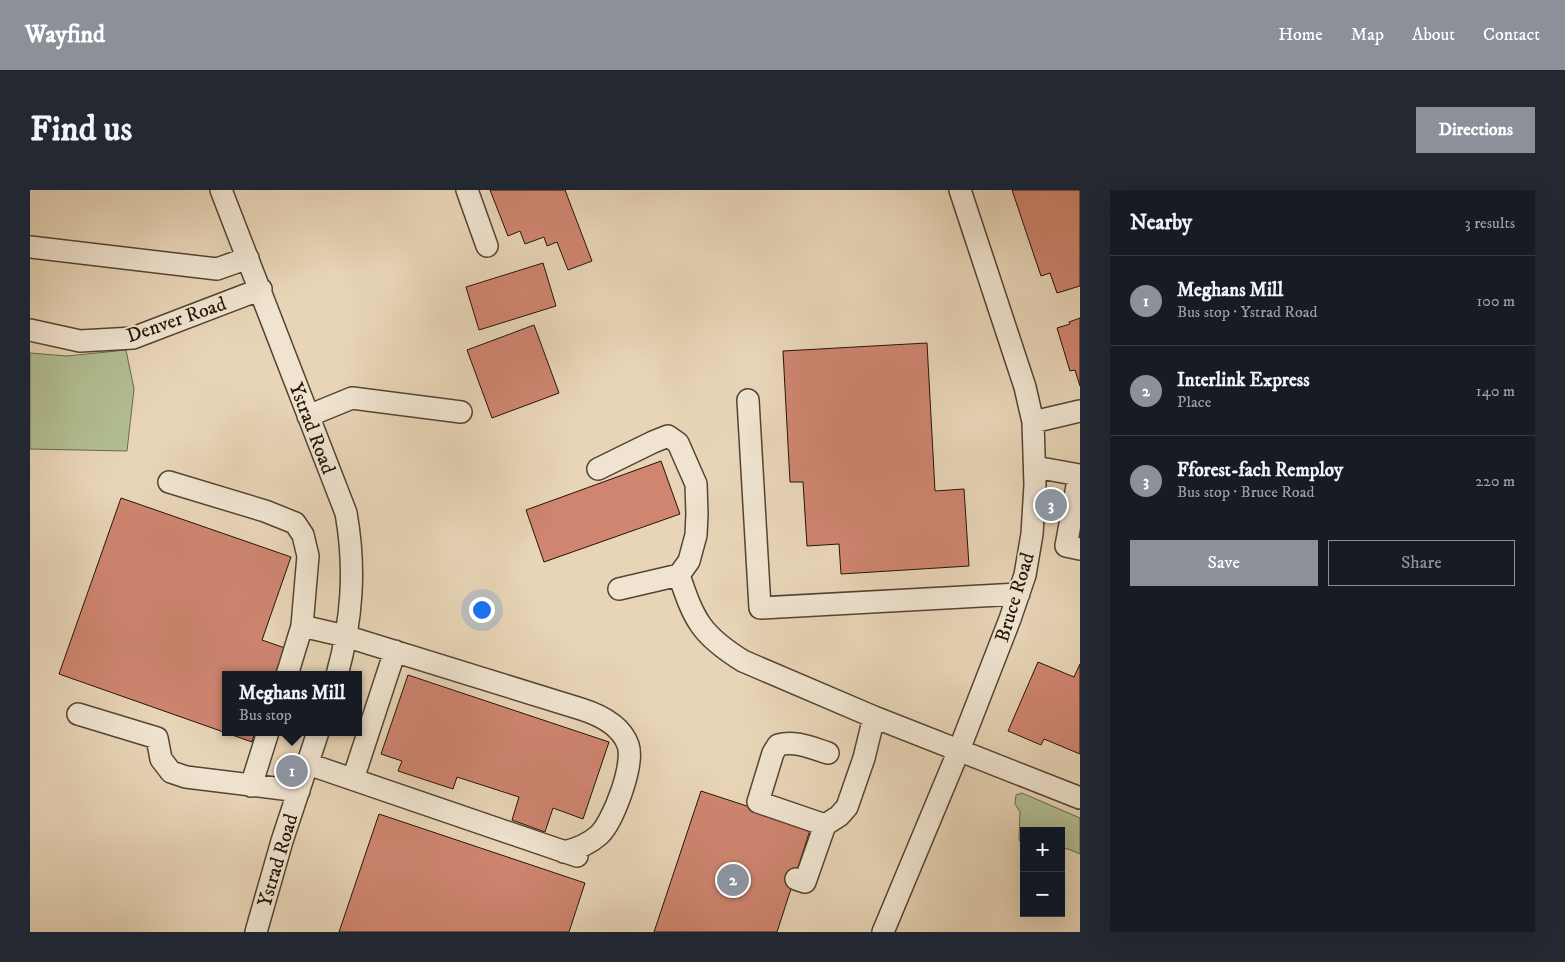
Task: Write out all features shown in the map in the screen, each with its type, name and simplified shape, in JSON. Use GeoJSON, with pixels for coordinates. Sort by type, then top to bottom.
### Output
{"type":"FeatureCollection","features":[{"type":"Feature","properties":{"kind":"street","name":"Ystrad Road"},"geometry":{"type":"LineString","coordinates":[[222,190],[346,513],[352,552],[353,582],[338,671]]}},
{"type":"Feature","properties":{"kind":"street"},"geometry":{"type":"LineString","coordinates":[[467,190],[487,246]]}},
{"type":"Feature","properties":{"kind":"street","name":"Bruce Road"},"geometry":{"type":"LineString","coordinates":[[883,932],[960,750],[1010,620],[1025,575],[1032,534],[1035,467],[1033,422],[1025,387],[960,190]]}},
{"type":"Feature","properties":{"kind":"street"},"geometry":{"type":"LineString","coordinates":[[30,247],[217,269],[248,258]]}},
{"type":"Feature","properties":{"kind":"street","name":"Denver Road"},"geometry":{"type":"LineString","coordinates":[[30,330],[80,341],[133,338],[260,289]]}},
{"type":"Feature","properties":{"kind":"street"},"geometry":{"type":"LineString","coordinates":[[308,416],[352,398],[461,412]]}},
{"type":"Feature","properties":{"kind":"street"},"geometry":{"type":"LineString","coordinates":[[748,400],[760,608],[1019,594]]}},
{"type":"Feature","properties":{"kind":"street"},"geometry":{"type":"LineString","coordinates":[[1033,422],[1080,411]]}},
{"type":"Feature","properties":{"kind":"street"},"geometry":{"type":"LineString","coordinates":[[598,469],[668,436],[678,443],[696,484],[696,534],[689,561],[678,575],[619,589]]}},
{"type":"Feature","properties":{"kind":"street"},"geometry":{"type":"LineString","coordinates":[[1035,467],[1078,475],[1066,546],[1080,549]]}},
{"type":"Feature","properties":{"kind":"street"},"geometry":{"type":"LineString","coordinates":[[169,482],[265,511],[295,523],[303,535],[308,556],[302,626],[288,671]]}},
{"type":"Feature","properties":{"kind":"street"},"geometry":{"type":"LineString","coordinates":[[678,575],[690,608],[698,623],[725,650],[743,661],[874,717],[1080,798]]}},
{"type":"Feature","properties":{"kind":"street"},"geometry":{"type":"LineString","coordinates":[[302,626],[345,636],[592,712],[614,725],[620,731],[628,746],[630,756],[629,767],[608,824],[589,842],[581,847],[564,852]]}},
{"type":"Feature","properties":{"kind":"street"},"geometry":{"type":"LineString","coordinates":[[353,779],[395,651]]}},
{"type":"Feature","properties":{"kind":"street"},"geometry":{"type":"LineString","coordinates":[[78,714],[157,738],[161,759],[170,772],[186,777],[298,792]]}},
{"type":"Feature","properties":{"kind":"street"},"geometry":{"type":"LineString","coordinates":[[796,879],[805,882],[825,825],[839,816],[847,807],[864,758],[874,717]]}},
{"type":"Feature","properties":{"kind":"street"},"geometry":{"type":"LineString","coordinates":[[251,786],[267,736]]}},
{"type":"Feature","properties":{"kind":"street","name":"Ystrad Road"},"geometry":{"type":"LineString","coordinates":[[256,932],[282,841],[317,736]]}},
{"type":"Feature","properties":{"kind":"street"},"geometry":{"type":"LineString","coordinates":[[825,825],[758,802],[773,753],[778,745],[788,742],[828,753]]}},
{"type":"Feature","properties":{"kind":"street"},"geometry":{"type":"LineString","coordinates":[[308,764],[586,859]]}},
{"type":"Feature","properties":{"kind":"green space"},"geometry":{"type":"Polygon","coordinates":[[[126,350],[134,389],[127,451],[30,449],[30,353],[67,356],[126,350]]]}},
{"type":"Feature","properties":{"kind":"green space"},"geometry":{"type":"Polygon","coordinates":[[[1022,793],[1080,818],[1080,854],[1065,849],[1065,827],[1020,827],[1020,841],[1019,840],[1020,812],[1015,804],[1016,795],[1022,793]]]}},
{"type":"Feature","properties":{"kind":"building"},"geometry":{"type":"Polygon","coordinates":[[[490,190],[565,190],[592,261],[568,270],[557,242],[547,246],[544,237],[525,244],[520,231],[508,236],[490,190]]]}},
{"type":"Feature","properties":{"kind":"building"},"geometry":{"type":"Polygon","coordinates":[[[1012,190],[1080,190],[1080,286],[1057,293],[1050,273],[1041,276],[1012,190]]]}},
{"type":"Feature","properties":{"kind":"building"},"geometry":{"type":"Polygon","coordinates":[[[543,263],[556,306],[479,330],[466,287],[543,263]]]}},
{"type":"Feature","properties":{"kind":"building"},"geometry":{"type":"Polygon","coordinates":[[[1080,318],[1080,386],[1075,370],[1070,371],[1057,328],[1070,324],[1069,322],[1080,318]]]}},
{"type":"Feature","properties":{"kind":"building"},"geometry":{"type":"Polygon","coordinates":[[[534,325],[559,393],[492,418],[467,350],[534,325]]]}},
{"type":"Feature","properties":{"kind":"building"},"geometry":{"type":"Polygon","coordinates":[[[927,343],[935,491],[964,489],[969,566],[841,574],[839,544],[807,546],[803,482],[790,482],[783,351],[927,343]]]}},
{"type":"Feature","properties":{"kind":"building"},"geometry":{"type":"Polygon","coordinates":[[[661,461],[680,514],[544,562],[526,510],[661,461]]]}},
{"type":"Feature","properties":{"kind":"building"},"geometry":{"type":"Polygon","coordinates":[[[121,498],[291,557],[262,640],[285,648],[276,671],[222,671],[222,731],[59,674],[121,498]]]}},
{"type":"Feature","properties":{"kind":"building"},"geometry":{"type":"Polygon","coordinates":[[[1038,662],[1074,677],[1080,664],[1080,754],[1044,739],[1041,745],[1008,731],[1038,662]]]}},
{"type":"Feature","properties":{"kind":"building"},"geometry":{"type":"Polygon","coordinates":[[[408,675],[609,742],[583,819],[553,808],[545,832],[512,820],[519,797],[457,777],[453,789],[398,771],[402,761],[381,754],[408,675]]]}},
{"type":"Feature","properties":{"kind":"building"},"geometry":{"type":"Polygon","coordinates":[[[235,736],[254,736],[252,742],[235,736]]]}},
{"type":"Feature","properties":{"kind":"building"},"geometry":{"type":"Polygon","coordinates":[[[701,791],[811,827],[777,932],[654,932],[701,791]]]}},
{"type":"Feature","properties":{"kind":"building"},"geometry":{"type":"Polygon","coordinates":[[[379,814],[585,883],[569,932],[339,932],[379,814]]]}},
{"type":"Feature","properties":{"kind":"place","name":"Fforest-fach Remploy"},"geometry":{"type":"Point","coordinates":[1051,505]}},
{"type":"Feature","properties":{"kind":"place","name":"Meghans Mill"},"geometry":{"type":"Point","coordinates":[292,771]}},
{"type":"Feature","properties":{"kind":"place","name":"Interlink Express"},"geometry":{"type":"Point","coordinates":[733,880]}}]}
